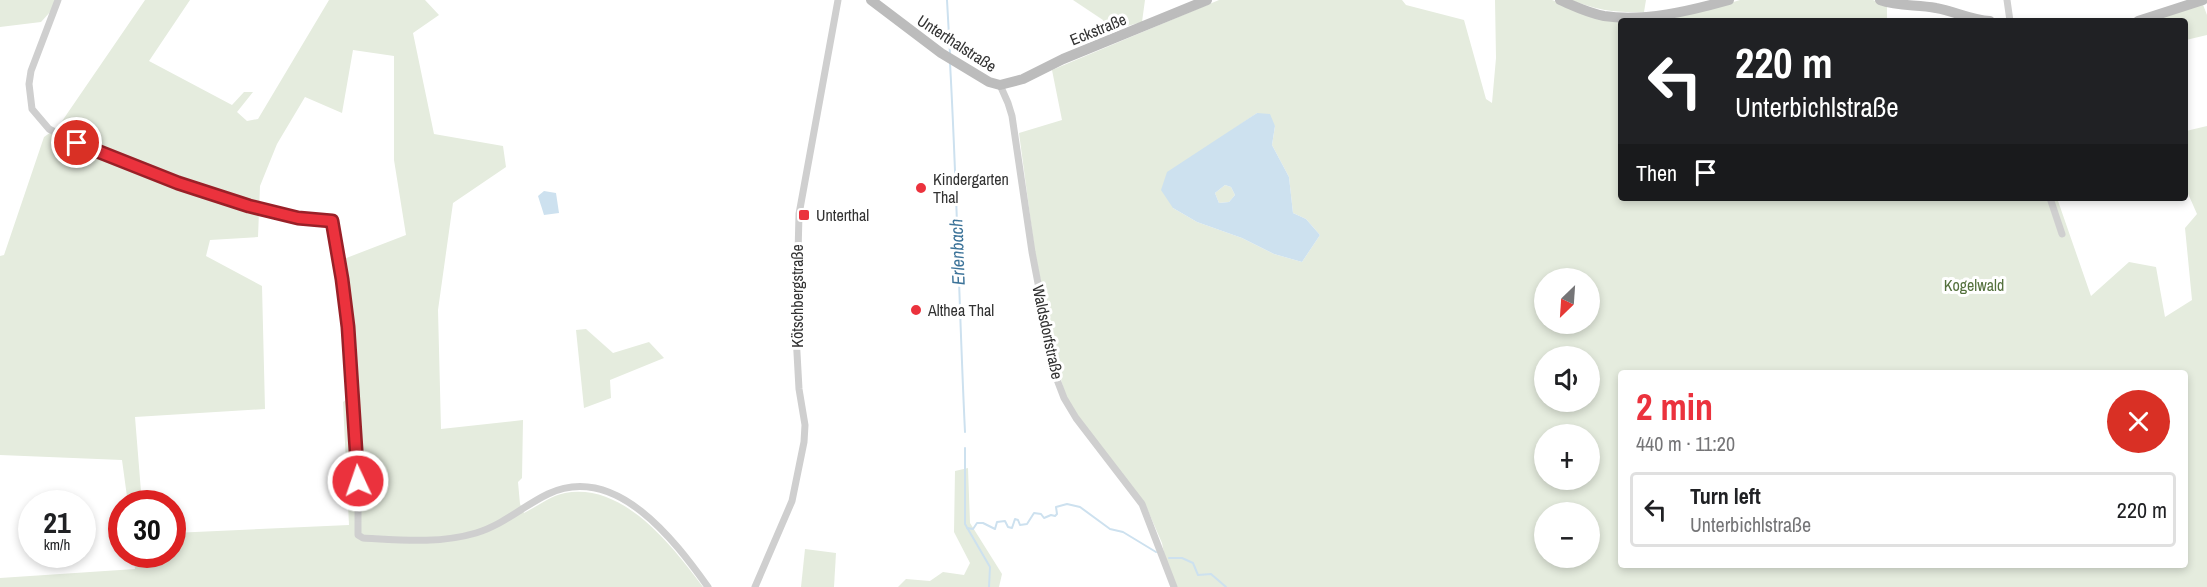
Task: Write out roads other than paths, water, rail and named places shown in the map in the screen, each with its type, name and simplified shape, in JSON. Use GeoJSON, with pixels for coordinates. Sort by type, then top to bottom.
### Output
{"type":"FeatureCollection","features":[{"type":"Feature","properties":{"kind":"street"},"geometry":{"type":"LineString","coordinates":[[58,0],[31,71],[29,84],[33,109],[49,129],[77,143],[249,206],[298,218],[332,221],[348,327],[357,459],[358,535],[363,538],[400,540],[449,539],[492,527],[550,493],[572,488],[598,489],[629,504],[654,520],[676,543],[708,587]]}},
{"type":"Feature","properties":{"kind":"street","name":"Kötschbergstraße"},"geometry":{"type":"LineString","coordinates":[[755,587],[792,501],[804,442],[805,425],[799,389],[796,335],[799,214],[838,0]]}},
{"type":"Feature","properties":{"kind":"street","name":"Unterthalstraße"},"geometry":{"type":"LineString","coordinates":[[871,0],[945,56],[1000,86]]}},
{"type":"Feature","properties":{"kind":"street","name":"Eckstraße"},"geometry":{"type":"LineString","coordinates":[[1000,86],[1023,79],[1063,59],[1207,0]]}},
{"type":"Feature","properties":{"kind":"street"},"geometry":{"type":"LineString","coordinates":[[1560,0],[1590,12],[1628,18],[1667,13],[1729,0]]}},
{"type":"Feature","properties":{"kind":"street"},"geometry":{"type":"LineString","coordinates":[[1880,0],[1897,5],[1934,7],[1971,18]]}},
{"type":"Feature","properties":{"kind":"street"},"geometry":{"type":"LineString","coordinates":[[2007,0],[2010,18]]}},
{"type":"Feature","properties":{"kind":"street"},"geometry":{"type":"LineString","coordinates":[[2147,18],[2203,0]]}},
{"type":"Feature","properties":{"kind":"street","name":"Waldsdorfstraße"},"geometry":{"type":"LineString","coordinates":[[1000,86],[1012,116],[1032,252],[1056,377],[1064,398],[1076,418],[1142,504],[1174,587]]}},
{"type":"Feature","properties":{"kind":"street"},"geometry":{"type":"LineString","coordinates":[[2051,201],[2062,234]]}},
{"type":"Feature","properties":{"kind":"water"},"geometry":{"type":"Polygon","coordinates":[[[1257,113],[1270,114],[1275,126],[1272,145],[1289,177],[1293,213],[1306,219],[1320,235],[1302,262],[1274,254],[1242,238],[1197,222],[1173,208],[1161,190],[1167,172],[1257,113]],[[1225,185],[1215,193],[1219,203],[1229,202],[1235,195],[1231,187],[1225,185]]]}},
{"type":"Feature","properties":{"kind":"water"},"geometry":{"type":"Polygon","coordinates":[[[544,191],[556,193],[559,213],[544,215],[538,196],[544,191]]]}},
{"type":"Feature","properties":{"kind":"waterway","name":"Erlenbach"},"geometry":{"type":"LineString","coordinates":[[947,0],[950,54]]}},
{"type":"Feature","properties":{"kind":"waterway","name":"Erlenbach"},"geometry":{"type":"LineString","coordinates":[[950,63],[965,432]]}},
{"type":"Feature","properties":{"kind":"waterway","name":"Erlenbach"},"geometry":{"type":"LineString","coordinates":[[965,448],[965,524],[990,567],[989,587]]}},
{"type":"Feature","properties":{"kind":"waterway"},"geometry":{"type":"LineString","coordinates":[[967,528],[973,529],[977,523],[983,523],[995,529],[997,522],[1005,521],[1008,527],[1012,528],[1015,519],[1020,525],[1027,524],[1034,513],[1041,514],[1044,518],[1055,516],[1056,507],[1067,504],[1080,507],[1110,529],[1123,532],[1156,552]]}},
{"type":"Feature","properties":{"kind":"waterway"},"geometry":{"type":"LineString","coordinates":[[1169,558],[1182,558],[1193,563],[1198,575],[1211,574],[1226,587]]}},
{"type":"Feature","properties":{"kind":"place","name":"Kindergarten Thal"},"geometry":{"type":"Point","coordinates":[921,188]}},
{"type":"Feature","properties":{"kind":"place","name":"Unterthal"},"geometry":{"type":"Point","coordinates":[804,215]}},
{"type":"Feature","properties":{"kind":"place","name":"Althea Thal"},"geometry":{"type":"Point","coordinates":[916,310]}},
{"type":"Feature","properties":{"kind":"park label","name":"Kogelwald"},"geometry":{"type":"Point","coordinates":[1974,285]}}]}
